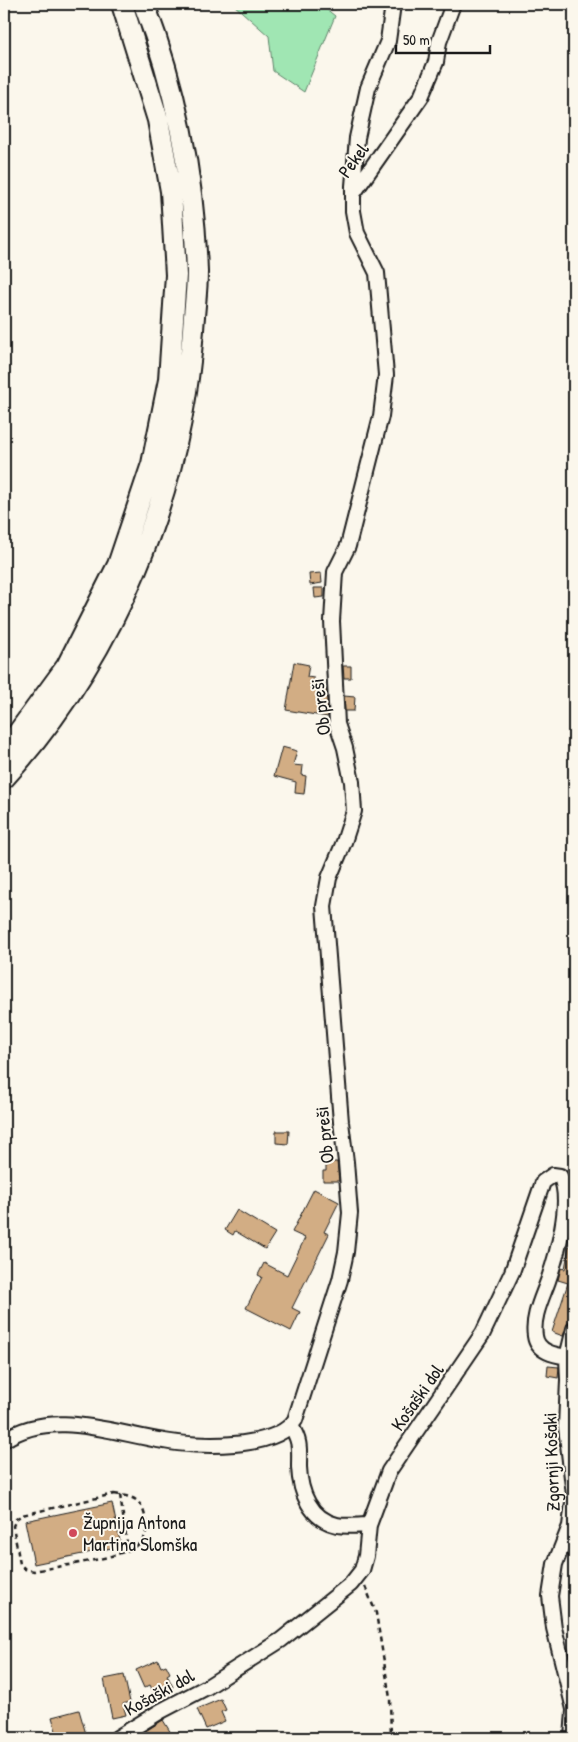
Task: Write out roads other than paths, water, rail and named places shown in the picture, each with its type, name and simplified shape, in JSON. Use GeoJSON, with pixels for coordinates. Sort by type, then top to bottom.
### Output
{"type":"FeatureCollection","features":[{"type":"Feature","properties":{"kind":"highway"},"geometry":{"type":"LineString","coordinates":[[4,752],[67,666],[118,565],[152,464],[169,380],[176,275],[171,191],[158,120],[122,4]]}},
{"type":"Feature","properties":{"kind":"highway"},"geometry":{"type":"LineString","coordinates":[[4,778],[26,754],[70,694],[102,641],[134,574],[158,510],[171,469],[181,420],[190,363],[197,274],[190,188],[179,116],[160,44],[144,4]]}},
{"type":"Feature","properties":{"kind":"street","name":"Pekel"},"geometry":{"type":"LineString","coordinates":[[353,194],[357,138],[368,88],[388,41],[393,4]]}},
{"type":"Feature","properties":{"kind":"street","name":"Pekel"},"geometry":{"type":"LineString","coordinates":[[353,194],[421,96],[436,62],[439,42],[453,4]]}},
{"type":"Feature","properties":{"kind":"street","name":"Ob preši"},"geometry":{"type":"LineString","coordinates":[[291,1426],[302,1399],[340,1280],[349,1234],[350,1214],[324,906],[329,878],[354,811],[352,782],[345,748],[337,724],[332,621],[335,572],[348,546],[381,416],[386,375],[377,273],[357,233],[353,211],[353,194]]}},
{"type":"Feature","properties":{"kind":"street","name":"Košaški dol"},"geometry":{"type":"LineString","coordinates":[[117,1738],[161,1711],[214,1683],[281,1640],[351,1584],[360,1573],[366,1556],[369,1524],[390,1471],[483,1333],[512,1272],[543,1182],[553,1174],[560,1176],[564,1184],[564,1204],[560,1236],[552,1270],[536,1317],[535,1338],[542,1350],[555,1356],[568,1357]]}},
{"type":"Feature","properties":{"kind":"street","name":"Zgornji Košaki"},"geometry":{"type":"LineString","coordinates":[[572,1738],[574,1710],[554,1628],[550,1596],[555,1564],[570,1526],[574,1495],[566,1427],[568,1357],[574,1329]]}},
{"type":"Feature","properties":{"kind":"street"},"geometry":{"type":"LineString","coordinates":[[4,1440],[30,1428],[77,1424],[165,1442],[221,1445],[249,1442],[273,1436],[291,1426],[298,1437],[301,1485],[305,1499],[312,1510],[324,1520],[338,1525],[369,1524]]}},
{"type":"Feature","properties":{"kind":"place","name":"Župnija Antona Martina Slomška"},"geometry":{"type":"Point","coordinates":[73,1533]}}]}
